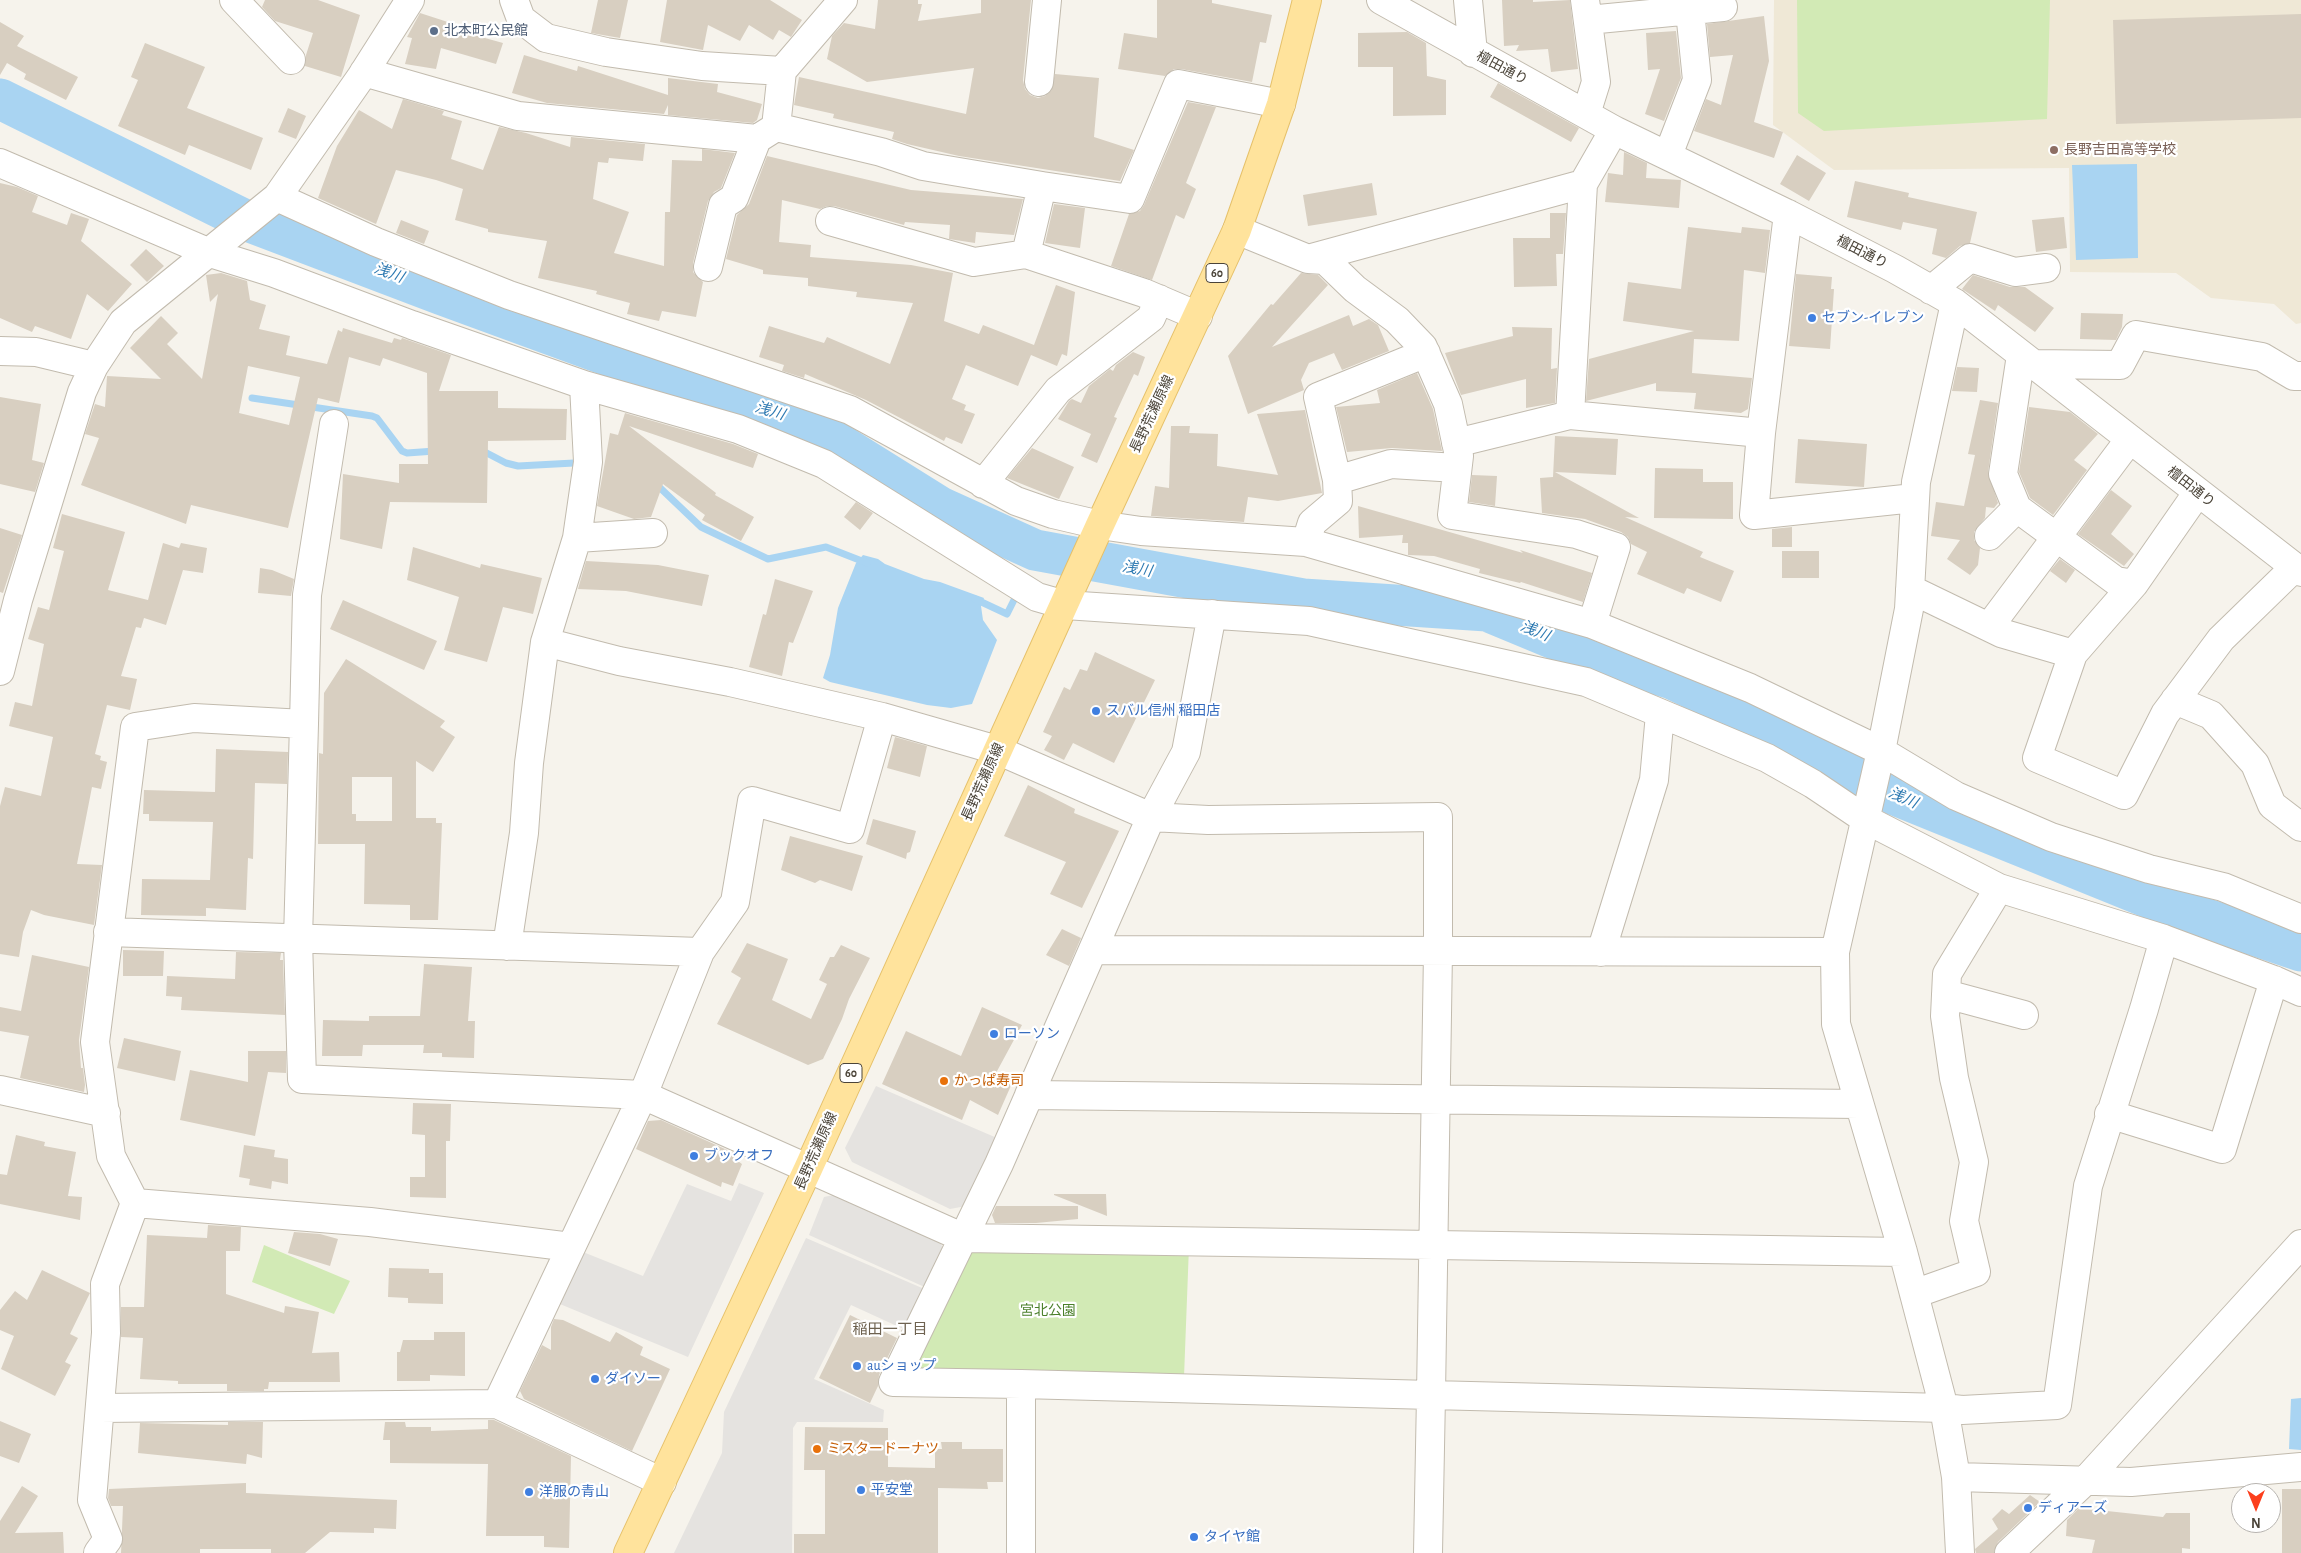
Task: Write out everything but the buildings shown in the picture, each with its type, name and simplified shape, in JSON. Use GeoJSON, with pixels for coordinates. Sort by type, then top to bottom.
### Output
{"type":"FeatureCollection","features":[{"type":"Feature","properties":{"kind":"main road","name":"長野荒瀬原線"},"geometry":{"type":"LineString","coordinates":[[628,1553],[808,1169],[997,750],[1237,230],[1280,104],[1307,0]]}},
{"type":"Feature","properties":{"kind":"street"},"geometry":{"type":"LineString","coordinates":[[234,0],[292,60]]}},
{"type":"Feature","properties":{"kind":"street"},"geometry":{"type":"LineString","coordinates":[[0,671],[6,617],[82,392],[94,366],[122,322],[215,249],[273,200],[364,72],[410,0]]}},
{"type":"Feature","properties":{"kind":"street"},"geometry":{"type":"LineString","coordinates":[[514,0],[521,19],[546,38],[606,52],[702,66],[782,71]]}},
{"type":"Feature","properties":{"kind":"street"},"geometry":{"type":"LineString","coordinates":[[1038,82],[1047,0]]}},
{"type":"Feature","properties":{"kind":"street","name":"檀田通り"},"geometry":{"type":"LineString","coordinates":[[1381,0],[1614,130],[1788,214],[1954,303],[2298,570]]}},
{"type":"Feature","properties":{"kind":"street"},"geometry":{"type":"LineString","coordinates":[[1468,0],[1473,53]]}},
{"type":"Feature","properties":{"kind":"street"},"geometry":{"type":"LineString","coordinates":[[708,267],[723,205],[734,198],[766,133],[782,71],[829,4]]}},
{"type":"Feature","properties":{"kind":"street"},"geometry":{"type":"LineString","coordinates":[[1586,114],[1596,82],[1586,10],[1690,11],[1723,7]]}},
{"type":"Feature","properties":{"kind":"street"},"geometry":{"type":"LineString","coordinates":[[1668,156],[1697,80],[1690,11]]}},
{"type":"Feature","properties":{"kind":"street"},"geometry":{"type":"LineString","coordinates":[[364,72],[518,116],[766,133],[882,152],[923,166],[1130,200],[1178,84],[1280,104]]}},
{"type":"Feature","properties":{"kind":"street"},"geometry":{"type":"LineString","coordinates":[[1570,414],[1583,184],[1614,130]]}},
{"type":"Feature","properties":{"kind":"street"},"geometry":{"type":"LineString","coordinates":[[0,163],[358,306],[584,385],[738,429],[824,464],[1037,597],[1068,598],[1212,614],[1309,621],[1586,682],[1767,758],[1999,888],[2164,939],[2301,992]]}},
{"type":"Feature","properties":{"kind":"street"},"geometry":{"type":"LineString","coordinates":[[1308,259],[1583,184]]}},
{"type":"Feature","properties":{"kind":"street"},"geometry":{"type":"LineString","coordinates":[[1026,254],[1042,186]]}},
{"type":"Feature","properties":{"kind":"street"},"geometry":{"type":"LineString","coordinates":[[273,200],[509,296],[850,410],[1016,501],[1098,530],[1306,542],[1592,624],[1750,688],[1956,796],[2051,837],[2148,869],[2223,887],[2301,919]]}},
{"type":"Feature","properties":{"kind":"street"},"geometry":{"type":"LineString","coordinates":[[1788,214],[1761,433],[1754,515],[1914,498]]}},
{"type":"Feature","properties":{"kind":"street"},"geometry":{"type":"LineString","coordinates":[[830,221],[974,262],[1026,254],[1159,299],[1198,316]]}},
{"type":"Feature","properties":{"kind":"street"},"geometry":{"type":"LineString","coordinates":[[1237,230],[1308,259],[1325,260],[1355,289],[1397,320],[1423,347],[1448,404],[1457,456],[1452,515],[1576,534],[1616,547],[1592,624]]}},
{"type":"Feature","properties":{"kind":"street"},"geometry":{"type":"LineString","coordinates":[[1931,290],[1970,258],[2015,272],[2046,268]]}},
{"type":"Feature","properties":{"kind":"street"},"geometry":{"type":"LineString","coordinates":[[983,484],[1058,390],[1151,318],[1159,299]]}},
{"type":"Feature","properties":{"kind":"street"},"geometry":{"type":"LineString","coordinates":[[1954,303],[1914,498],[1909,609],[1880,756],[1835,952],[1836,1024],[1903,1252],[1944,1408],[1956,1477],[1960,1553]]}},
{"type":"Feature","properties":{"kind":"street"},"geometry":{"type":"LineString","coordinates":[[2134,584],[2116,581],[2058,536],[2017,508],[2003,474],[2027,360],[2120,365],[2136,335],[2262,357],[2294,376],[2301,376]]}},
{"type":"Feature","properties":{"kind":"street"},"geometry":{"type":"LineString","coordinates":[[0,351],[36,352],[94,366]]}},
{"type":"Feature","properties":{"kind":"street"},"geometry":{"type":"LineString","coordinates":[[1306,542],[1312,523],[1338,501],[1337,480],[1318,397],[1426,353]]}},
{"type":"Feature","properties":{"kind":"street"},"geometry":{"type":"LineString","coordinates":[[507,946],[524,833],[529,763],[545,642],[577,538],[588,462],[584,385]]}},
{"type":"Feature","properties":{"kind":"street"},"geometry":{"type":"LineString","coordinates":[[1337,480],[1391,464],[1457,456],[1570,414],[1761,433]]}},
{"type":"Feature","properties":{"kind":"street"},"geometry":{"type":"LineString","coordinates":[[334,424],[307,595],[298,939],[302,1080],[644,1095],[964,1238],[1903,1252]]}},
{"type":"Feature","properties":{"kind":"street"},"geometry":{"type":"LineString","coordinates":[[1989,627],[2130,439]]}},
{"type":"Feature","properties":{"kind":"street"},"geometry":{"type":"LineString","coordinates":[[2198,492],[2134,584],[2073,654],[2037,758],[2124,795],[2165,714],[2221,639],[2298,570]]}},
{"type":"Feature","properties":{"kind":"street"},"geometry":{"type":"LineString","coordinates":[[1989,536],[2017,508]]}},
{"type":"Feature","properties":{"kind":"street"},"geometry":{"type":"LineString","coordinates":[[577,538],[653,532]]}},
{"type":"Feature","properties":{"kind":"street"},"geometry":{"type":"LineString","coordinates":[[1910,589],[2001,633],[2073,654]]}},
{"type":"Feature","properties":{"kind":"street"},"geometry":{"type":"LineString","coordinates":[[1212,614],[1186,752],[1151,817],[964,1238],[893,1382],[1944,1408],[1962,1410],[2058,1405],[2088,1186],[2164,939]]}},
{"type":"Feature","properties":{"kind":"street"},"geometry":{"type":"LineString","coordinates":[[545,642],[619,661],[730,682],[882,717],[997,750],[1151,817],[1208,820],[1438,817],[1436,1099],[1428,1553]]}},
{"type":"Feature","properties":{"kind":"street"},"geometry":{"type":"LineString","coordinates":[[2175,700],[2212,715],[2256,764],[2272,805],[2301,827]]}},
{"type":"Feature","properties":{"kind":"street"},"geometry":{"type":"LineString","coordinates":[[1601,952],[1654,780],[1660,714]]}},
{"type":"Feature","properties":{"kind":"street"},"geometry":{"type":"LineString","coordinates":[[497,1404],[644,1095],[700,952],[734,902],[752,801],[850,829],[882,717]]}},
{"type":"Feature","properties":{"kind":"street"},"geometry":{"type":"LineString","coordinates":[[98,1553],[108,1539],[92,1500],[106,1333],[105,1284],[135,1203],[111,1156],[95,1042],[135,727],[194,718],[304,724]]}},
{"type":"Feature","properties":{"kind":"street"},"geometry":{"type":"LineString","coordinates":[[1914,1294],[1976,1272],[1964,1221],[1974,1162],[1954,1078],[1945,1016],[1947,974],[1999,888]]}},
{"type":"Feature","properties":{"kind":"street"},"geometry":{"type":"LineString","coordinates":[[108,932],[700,952]]}},
{"type":"Feature","properties":{"kind":"street"},"geometry":{"type":"LineString","coordinates":[[1093,950],[1835,952]]}},
{"type":"Feature","properties":{"kind":"street"},"geometry":{"type":"LineString","coordinates":[[2109,1114],[2222,1149],[2274,980]]}},
{"type":"Feature","properties":{"kind":"street"},"geometry":{"type":"LineString","coordinates":[[1946,994],[2024,1015]]}},
{"type":"Feature","properties":{"kind":"street"},"geometry":{"type":"LineString","coordinates":[[0,1090],[106,1113]]}},
{"type":"Feature","properties":{"kind":"street"},"geometry":{"type":"LineString","coordinates":[[1029,1095],[1860,1104]]}},
{"type":"Feature","properties":{"kind":"street"},"geometry":{"type":"LineString","coordinates":[[135,1203],[370,1222],[571,1247]]}},
{"type":"Feature","properties":{"kind":"street"},"geometry":{"type":"LineString","coordinates":[[2010,1553],[2084,1482],[2301,1244]]}},
{"type":"Feature","properties":{"kind":"street"},"geometry":{"type":"LineString","coordinates":[[1021,1384],[1021,1553]]}},
{"type":"Feature","properties":{"kind":"street"},"geometry":{"type":"LineString","coordinates":[[100,1408],[497,1404],[662,1482]]}},
{"type":"Feature","properties":{"kind":"street"},"geometry":{"type":"LineString","coordinates":[[1956,1477],[2130,1482],[2301,1467]]}},
{"type":"Feature","properties":{"kind":"shaded area","name":"長野吉田高等学校"},"geometry":{"type":"Polygon","coordinates":[[[1774,0],[2301,0],[2301,323],[2296,324],[2274,304],[2211,298],[2176,273],[2070,272],[2069,168],[1834,170],[1773,125],[1774,0]]]}},
{"type":"Feature","properties":{"kind":"shaded area"},"geometry":{"type":"Polygon","coordinates":[[[876,1086],[997,1138],[966,1206],[950,1209],[852,1162],[845,1148],[876,1086]]]}},
{"type":"Feature","properties":{"kind":"shaded area"},"geometry":{"type":"Polygon","coordinates":[[[739,1183],[764,1193],[688,1357],[555,1302],[578,1250],[643,1276],[687,1184],[731,1201],[739,1183]]]}},
{"type":"Feature","properties":{"kind":"shaded area"},"geometry":{"type":"Polygon","coordinates":[[[838,1194],[941,1243],[944,1254],[929,1289],[809,1235],[824,1197],[838,1194]]]}},
{"type":"Feature","properties":{"kind":"shaded area"},"geometry":{"type":"Polygon","coordinates":[[[806,1238],[929,1291],[910,1332],[851,1305],[814,1379],[884,1410],[883,1422],[797,1422],[793,1428],[792,1553],[674,1553],[722,1453],[724,1412],[806,1238]]]}},
{"type":"Feature","properties":{"kind":"green space"},"geometry":{"type":"Polygon","coordinates":[[[1797,0],[2050,0],[2047,119],[1824,131],[1798,113],[1797,0]]]}},
{"type":"Feature","properties":{"kind":"green space"},"geometry":{"type":"Polygon","coordinates":[[[264,1245],[350,1281],[334,1314],[252,1282],[264,1245]]]}},
{"type":"Feature","properties":{"kind":"green space","name":"宮北公園"},"geometry":{"type":"Polygon","coordinates":[[[970,1245],[1189,1246],[1184,1377],[907,1374],[970,1245]]]}},
{"type":"Feature","properties":{"kind":"water"},"geometry":{"type":"Polygon","coordinates":[[[2137,164],[2138,258],[2076,260],[2072,165],[2137,164]]]}},
{"type":"Feature","properties":{"kind":"water"},"geometry":{"type":"Polygon","coordinates":[[[863,555],[878,559],[885,564],[924,579],[940,582],[984,598],[981,606],[983,620],[997,640],[972,704],[951,708],[927,705],[830,682],[823,678],[830,655],[838,608],[856,563],[863,555]]]}},
{"type":"Feature","properties":{"kind":"water"},"geometry":{"type":"Polygon","coordinates":[[[2301,1398],[2301,1450],[2289,1449],[2291,1399],[2301,1398]]]}},
{"type":"Feature","properties":{"kind":"waterway","name":"浅川"},"geometry":{"type":"LineString","coordinates":[[0,99],[245,220],[699,389],[804,422],[940,507],[1035,550],[1303,599],[1487,611],[1593,655],[1672,679],[1788,734],[1895,795],[2174,908],[2301,951]]}},
{"type":"Feature","properties":{"kind":"waterway"},"geometry":{"type":"LineString","coordinates":[[252,398],[372,416],[377,418],[402,451],[407,453],[435,451]]}},
{"type":"Feature","properties":{"kind":"waterway"},"geometry":{"type":"LineString","coordinates":[[481,450],[506,463],[518,466],[574,463]]}},
{"type":"Feature","properties":{"kind":"waterway"},"geometry":{"type":"LineString","coordinates":[[655,483],[701,527],[768,559],[826,547],[867,563]]}},
{"type":"Feature","properties":{"kind":"waterway"},"geometry":{"type":"LineString","coordinates":[[1032,561],[1035,550]]}},
{"type":"Feature","properties":{"kind":"waterway"},"geometry":{"type":"LineString","coordinates":[[975,599],[1007,614],[1014,600]]}},
{"type":"Feature","properties":{"kind":"place","name":"北本町公民館"},"geometry":{"type":"Point","coordinates":[434,31]}},
{"type":"Feature","properties":{"kind":"place","name":"長野吉田高等学校"},"geometry":{"type":"Point","coordinates":[2054,150]}},
{"type":"Feature","properties":{"kind":"place","name":"セブン-イレブン"},"geometry":{"type":"Point","coordinates":[1812,318]}},
{"type":"Feature","properties":{"kind":"place","name":"スバル信州 稲田店"},"geometry":{"type":"Point","coordinates":[1096,711]}},
{"type":"Feature","properties":{"kind":"place","name":"ローソン"},"geometry":{"type":"Point","coordinates":[994,1034]}},
{"type":"Feature","properties":{"kind":"place","name":"かっぱ寿司"},"geometry":{"type":"Point","coordinates":[944,1081]}},
{"type":"Feature","properties":{"kind":"place","name":"ブックオフ"},"geometry":{"type":"Point","coordinates":[694,1156]}},
{"type":"Feature","properties":{"kind":"place","name":"auショップ"},"geometry":{"type":"Point","coordinates":[857,1366]}},
{"type":"Feature","properties":{"kind":"place","name":"ダイソー"},"geometry":{"type":"Point","coordinates":[595,1379]}},
{"type":"Feature","properties":{"kind":"place","name":"ミスタードーナツ"},"geometry":{"type":"Point","coordinates":[817,1449]}},
{"type":"Feature","properties":{"kind":"place","name":"平安堂"},"geometry":{"type":"Point","coordinates":[861,1490]}},
{"type":"Feature","properties":{"kind":"place","name":"洋服の青山"},"geometry":{"type":"Point","coordinates":[529,1492]}},
{"type":"Feature","properties":{"kind":"place","name":"ディアーズ"},"geometry":{"type":"Point","coordinates":[2028,1508]}},
{"type":"Feature","properties":{"kind":"place","name":"タイヤ館"},"geometry":{"type":"Point","coordinates":[1194,1537]}},
{"type":"Feature","properties":{"kind":"district","name":"稲田一丁目"},"geometry":{"type":"Point","coordinates":[890,1329]}}]}
